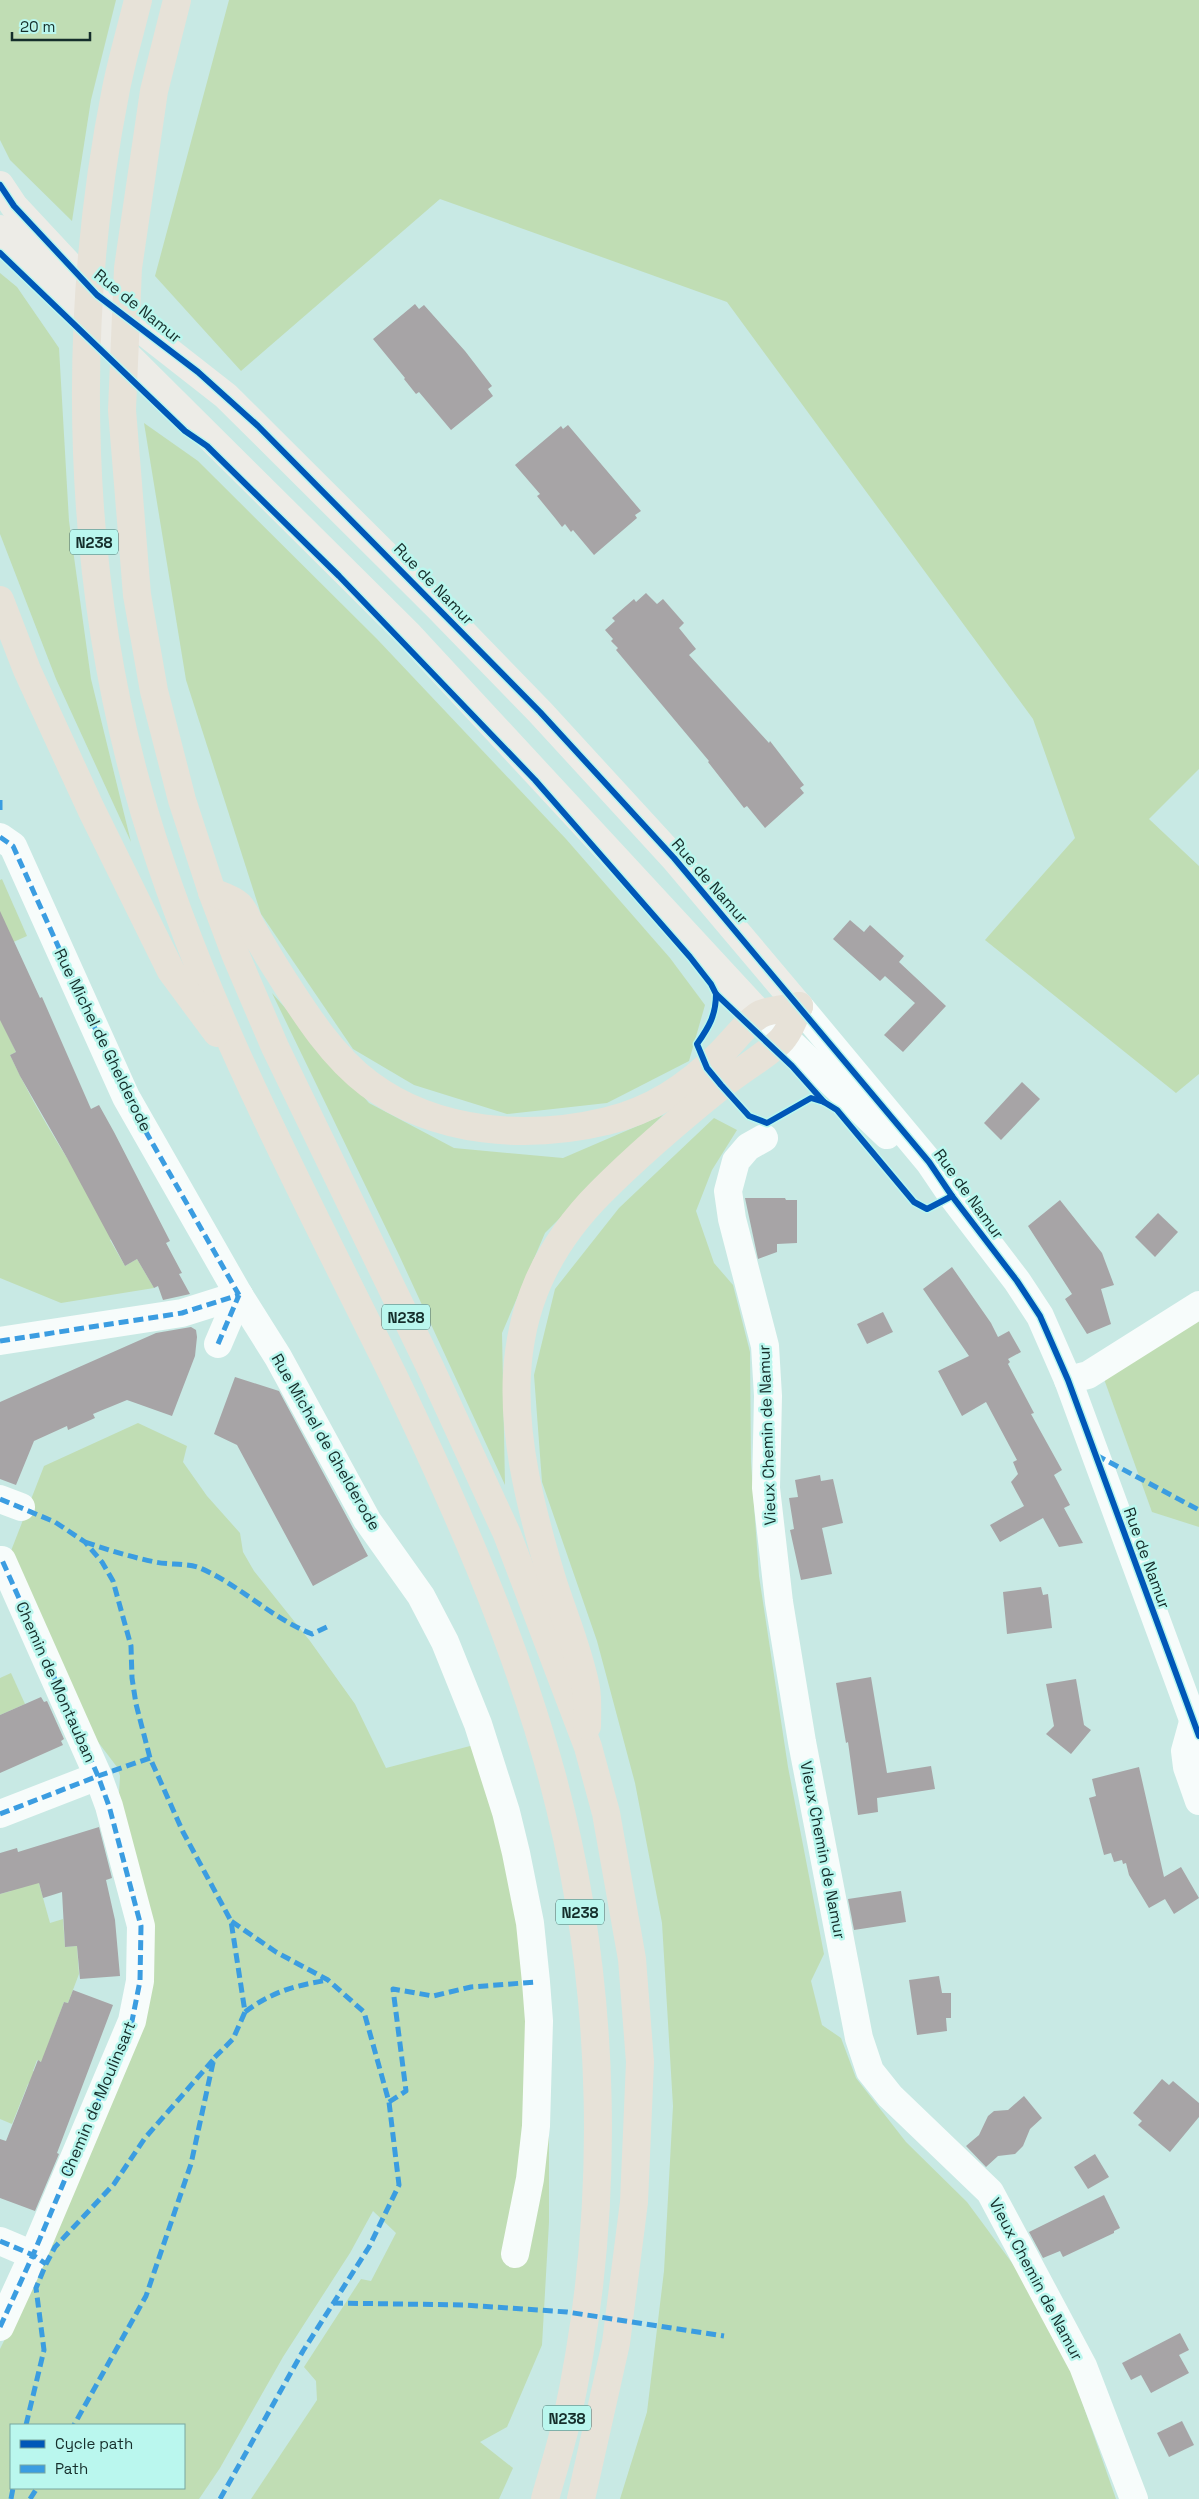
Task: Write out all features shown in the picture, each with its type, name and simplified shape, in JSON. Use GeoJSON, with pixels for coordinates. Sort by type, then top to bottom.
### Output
{"type":"FeatureCollection","features":[{"type":"Feature","properties":{"kind":"highway","name":"N238"},"geometry":{"type":"LineString","coordinates":[[138,0],[116,88],[93,237],[85,399],[92,519],[100,603],[119,705],[145,813],[182,918],[241,1066],[396,1383],[473,1549],[518,1670],[551,1775],[574,1870],[587,1952],[597,2053],[597,2206],[589,2290],[582,2336],[566,2424],[545,2499]]}},
{"type":"Feature","properties":{"kind":"highway","name":"N238"},"geometry":{"type":"LineString","coordinates":[[176,0],[154,91],[128,268],[122,410],[138,595],[154,691],[182,800],[212,892],[276,1047],[430,1367],[507,1534],[588,1747],[606,1813],[632,1959],[640,2062],[634,2202],[624,2295],[616,2343],[581,2499]]}},
{"type":"Feature","properties":{"kind":"highway"},"geometry":{"type":"LineString","coordinates":[[0,600],[27,670],[87,800],[171,971],[241,1066]]}},
{"type":"Feature","properties":{"kind":"highway"},"geometry":{"type":"LineString","coordinates":[[212,892],[239,904],[271,961],[298,1002],[322,1037],[346,1063],[369,1084],[400,1103],[432,1117],[469,1127],[511,1131],[574,1128],[610,1121],[638,1111],[681,1088],[707,1068],[760,1014],[799,1006]]}},
{"type":"Feature","properties":{"kind":"highway"},"geometry":{"type":"LineString","coordinates":[[588,1747],[586,1689],[529,1496],[518,1441],[516,1391],[519,1344],[527,1308],[550,1258],[579,1214],[609,1184],[721,1086],[784,1038],[799,1006]]}},
{"type":"Feature","properties":{"kind":"main road","name":"Rue de Namur"},"geometry":{"type":"LineString","coordinates":[[0,185],[14,206],[97,295],[198,372],[272,440],[540,712],[674,858],[799,1006]]}},
{"type":"Feature","properties":{"kind":"main road","name":"Rue de Namur"},"geometry":{"type":"LineString","coordinates":[[0,229],[25,256],[409,634],[760,1014]]}},
{"type":"Feature","properties":{"kind":"street","name":"Rue Michel de Ghelderode"},"geometry":{"type":"LineString","coordinates":[[0,837],[13,846],[126,1097],[239,1295],[278,1357],[367,1520],[407,1574],[438,1625],[469,1698],[506,1812],[530,1923],[539,2020],[536,2126],[530,2179],[514,2254]]}},
{"type":"Feature","properties":{"kind":"street","name":"Rue de Namur"},"geometry":{"type":"LineString","coordinates":[[799,1006],[929,1162],[952,1196],[1017,1281],[1040,1316],[1068,1380],[1196,1729],[1185,1751],[1187,1767],[1199,1801]]}},
{"type":"Feature","properties":{"kind":"street","name":"Rue de Namur"},"geometry":{"type":"LineString","coordinates":[[760,1014],[952,1196]]}},
{"type":"Feature","properties":{"kind":"street","name":"Vieux Chemin de Namur"},"geometry":{"type":"LineString","coordinates":[[764,1138],[748,1147],[736,1161],[728,1191],[732,1219],[765,1346],[768,1396],[766,1488],[778,1602],[802,1742],[859,2038],[870,2071],[885,2090],[990,2192],[1082,2366],[1134,2499]]}},
{"type":"Feature","properties":{"kind":"street"},"geometry":{"type":"LineString","coordinates":[[0,1341],[182,1314],[239,1295]]}},
{"type":"Feature","properties":{"kind":"street"},"geometry":{"type":"LineString","coordinates":[[218,1344],[239,1295]]}},
{"type":"Feature","properties":{"kind":"street"},"geometry":{"type":"LineString","coordinates":[[1068,1380],[1088,1375],[1199,1305]]}},
{"type":"Feature","properties":{"kind":"street","name":"Chemin de Montauban"},"geometry":{"type":"LineString","coordinates":[[2,1560],[98,1776]]}},
{"type":"Feature","properties":{"kind":"street"},"geometry":{"type":"LineString","coordinates":[[0,1814],[98,1776]]}},
{"type":"Feature","properties":{"kind":"street","name":"Chemin de Moulinsart"},"geometry":{"type":"LineString","coordinates":[[0,2327],[33,2255],[132,2021],[140,1981],[141,1926],[109,1806],[98,1776]]}},
{"type":"Feature","properties":{"kind":"street"},"geometry":{"type":"LineString","coordinates":[[0,2241],[33,2255]]}},
{"type":"Feature","properties":{"kind":"green space"},"geometry":{"type":"Polygon","coordinates":[[[0,0],[116,0],[91,100],[72,221],[10,160],[0,140],[0,0]]]}},
{"type":"Feature","properties":{"kind":"green space"},"geometry":{"type":"Polygon","coordinates":[[[229,0],[1199,0],[1199,769],[1149,819],[1199,866],[1199,1074],[1176,1093],[985,940],[1075,838],[1033,719],[727,302],[440,199],[241,371],[155,276],[229,0]]]}},
{"type":"Feature","properties":{"kind":"green space"},"geometry":{"type":"Polygon","coordinates":[[[0,273],[17,287],[59,348],[69,521],[91,679],[131,842],[56,679],[0,534],[0,273]]]}},
{"type":"Feature","properties":{"kind":"green space"},"geometry":{"type":"Polygon","coordinates":[[[144,423],[198,461],[377,639],[566,839],[670,958],[705,1005],[689,1061],[607,1103],[507,1114],[414,1085],[353,1049],[261,914],[186,680],[144,423]]]}},
{"type":"Feature","properties":{"kind":"green space"},"geometry":{"type":"Polygon","coordinates":[[[2,879],[27,936],[0,948],[0,880],[2,879]]]}},
{"type":"Feature","properties":{"kind":"green space"},"geometry":{"type":"Polygon","coordinates":[[[272,993],[369,1103],[454,1148],[563,1158],[663,1115],[545,1233],[502,1333],[505,1485],[399,1255],[272,993]]]}},
{"type":"Feature","properties":{"kind":"green space"},"geometry":{"type":"Polygon","coordinates":[[[0,1018],[16,1052],[10,1055],[34,1102],[117,1236],[110,1240],[125,1266],[137,1259],[154,1288],[61,1303],[0,1278],[0,1018]]]}},
{"type":"Feature","properties":{"kind":"green space"},"geometry":{"type":"Polygon","coordinates":[[[714,1118],[737,1130],[712,1170],[696,1211],[714,1263],[733,1285],[750,1352],[751,1462],[759,1576],[788,1767],[824,1954],[811,1981],[822,2025],[841,2038],[856,2078],[906,2142],[967,2202],[1024,2279],[1072,2373],[1116,2499],[620,2499],[647,2412],[664,2271],[673,2106],[662,1923],[635,1783],[597,1641],[542,1482],[534,1375],[555,1289],[619,1208],[714,1118]]]}},
{"type":"Feature","properties":{"kind":"green space"},"geometry":{"type":"Polygon","coordinates":[[[1199,1318],[1199,1527],[1152,1512],[1104,1379],[1199,1318]]]}},
{"type":"Feature","properties":{"kind":"green space"},"geometry":{"type":"Polygon","coordinates":[[[138,1423],[187,1446],[183,1462],[207,1496],[240,1533],[243,1552],[254,1571],[310,1641],[355,1704],[386,1768],[493,1740],[549,1983],[549,2222],[542,2345],[507,2427],[480,2442],[513,2468],[499,2499],[251,2499],[317,2400],[316,2381],[304,2367],[361,2279],[371,2281],[396,2233],[373,2211],[350,2253],[283,2357],[220,2468],[199,2499],[0,2499],[0,2349],[47,2254],[144,2001],[118,1811],[120,1776],[117,1767],[92,1734],[9,1556],[44,1466],[138,1423]]]}},
{"type":"Feature","properties":{"kind":"green space"},"geometry":{"type":"Polygon","coordinates":[[[11,1673],[25,1704],[0,1715],[0,1678],[11,1673]]]}},
{"type":"Feature","properties":{"kind":"green space"},"geometry":{"type":"Polygon","coordinates":[[[38,1880],[50,1923],[63,1919],[65,1947],[77,1946],[79,1974],[68,2003],[64,2002],[49,2042],[44,2063],[37,2060],[33,2071],[41,2074],[28,2084],[12,2124],[0,2119],[0,1894],[11,1891],[11,1888],[38,1880]]]}},
{"type":"Feature","properties":{"kind":"building"},"geometry":{"type":"Polygon","coordinates":[[[415,304],[419,309],[424,305],[465,351],[492,386],[488,389],[493,396],[451,430],[419,392],[416,394],[373,339],[415,304]]]}},
{"type":"Feature","properties":{"kind":"building"},"geometry":{"type":"Polygon","coordinates":[[[568,425],[641,511],[635,515],[637,518],[594,555],[573,530],[571,532],[565,524],[562,527],[537,496],[540,494],[515,465],[561,426],[563,429],[568,425]]]}},
{"type":"Feature","properties":{"kind":"building"},"geometry":{"type":"Polygon","coordinates":[[[646,593],[657,604],[663,599],[684,623],[679,628],[696,649],[689,655],[769,743],[770,741],[804,785],[800,788],[804,793],[765,828],[747,806],[744,808],[709,761],[616,650],[618,648],[611,641],[613,639],[605,630],[615,621],[612,618],[634,599],[636,602],[646,593]]]}},
{"type":"Feature","properties":{"kind":"building"},"geometry":{"type":"Polygon","coordinates":[[[0,911],[40,998],[42,997],[91,1109],[99,1105],[114,1132],[170,1241],[166,1243],[182,1273],[179,1274],[190,1294],[163,1300],[158,1286],[154,1288],[137,1259],[125,1266],[20,1076],[10,1055],[16,1052],[0,1020],[0,911]]]}},
{"type":"Feature","properties":{"kind":"building"},"geometry":{"type":"Polygon","coordinates":[[[850,920],[864,932],[870,925],[904,956],[899,962],[946,1006],[903,1052],[884,1035],[915,1003],[885,976],[880,981],[833,939],[850,920]]]}},
{"type":"Feature","properties":{"kind":"building"},"geometry":{"type":"Polygon","coordinates":[[[1022,1082],[1040,1099],[1001,1140],[984,1123],[1022,1082]]]}},
{"type":"Feature","properties":{"kind":"building"},"geometry":{"type":"Polygon","coordinates":[[[745,1198],[785,1198],[786,1200],[797,1200],[797,1243],[777,1244],[777,1252],[758,1259],[745,1198]]]}},
{"type":"Feature","properties":{"kind":"building"},"geometry":{"type":"Polygon","coordinates":[[[1060,1200],[1102,1253],[1114,1285],[1101,1289],[1111,1324],[1087,1334],[1065,1299],[1072,1294],[1028,1226],[1060,1200]]]}},
{"type":"Feature","properties":{"kind":"building"},"geometry":{"type":"Polygon","coordinates":[[[1158,1213],[1178,1232],[1155,1257],[1135,1237],[1158,1213]]]}},
{"type":"Feature","properties":{"kind":"building"},"geometry":{"type":"Polygon","coordinates":[[[952,1267],[991,1323],[998,1337],[1009,1331],[1021,1352],[1008,1359],[1010,1362],[1008,1364],[1034,1413],[1031,1414],[1062,1470],[1054,1475],[1070,1505],[1064,1508],[1083,1543],[1059,1547],[1043,1518],[1000,1542],[990,1525],[1024,1506],[1011,1482],[1018,1474],[1013,1462],[1017,1460],[986,1402],[962,1416],[938,1371],[969,1356],[923,1289],[952,1267]]]}},
{"type":"Feature","properties":{"kind":"building"},"geometry":{"type":"Polygon","coordinates":[[[883,1312],[893,1332],[867,1344],[857,1324],[883,1312]]]}},
{"type":"Feature","properties":{"kind":"building"},"geometry":{"type":"Polygon","coordinates":[[[191,1327],[196,1330],[197,1337],[195,1356],[172,1416],[127,1400],[93,1414],[95,1418],[68,1430],[67,1426],[34,1441],[16,1485],[0,1479],[0,1402],[156,1333],[191,1327]]]}},
{"type":"Feature","properties":{"kind":"building"},"geometry":{"type":"Polygon","coordinates":[[[235,1377],[279,1391],[368,1556],[313,1586],[237,1445],[214,1434],[235,1377]]]}},
{"type":"Feature","properties":{"kind":"building"},"geometry":{"type":"Polygon","coordinates":[[[820,1475],[821,1481],[833,1479],[843,1523],[822,1528],[832,1574],[801,1580],[790,1530],[794,1529],[789,1498],[798,1497],[795,1480],[820,1475]]]}},
{"type":"Feature","properties":{"kind":"building"},"geometry":{"type":"Polygon","coordinates":[[[1041,1587],[1043,1595],[1048,1594],[1052,1628],[1007,1634],[1003,1592],[1041,1587]]]}},
{"type":"Feature","properties":{"kind":"building"},"geometry":{"type":"Polygon","coordinates":[[[871,1677],[887,1773],[931,1766],[935,1789],[877,1798],[878,1812],[858,1815],[848,1742],[846,1743],[836,1683],[871,1677]]]}},
{"type":"Feature","properties":{"kind":"building"},"geometry":{"type":"Polygon","coordinates":[[[1076,1679],[1084,1725],[1091,1730],[1071,1754],[1046,1734],[1054,1726],[1046,1684],[1076,1679]]]}},
{"type":"Feature","properties":{"kind":"building"},"geometry":{"type":"Polygon","coordinates":[[[41,1697],[44,1702],[47,1701],[64,1739],[61,1741],[63,1745],[0,1773],[0,1715],[41,1697]]]}},
{"type":"Feature","properties":{"kind":"building"},"geometry":{"type":"Polygon","coordinates":[[[1139,1767],[1164,1877],[1181,1867],[1199,1898],[1174,1914],[1165,1899],[1149,1908],[1129,1875],[1126,1863],[1123,1864],[1122,1860],[1114,1862],[1111,1853],[1104,1855],[1089,1798],[1096,1796],[1092,1779],[1139,1767]]]}},
{"type":"Feature","properties":{"kind":"building"},"geometry":{"type":"Polygon","coordinates":[[[99,1827],[112,1878],[106,1880],[115,1920],[120,1976],[80,1979],[77,1946],[65,1947],[62,1892],[43,1898],[39,1883],[0,1894],[0,1853],[17,1848],[18,1852],[99,1827]]]}},
{"type":"Feature","properties":{"kind":"building"},"geometry":{"type":"Polygon","coordinates":[[[901,1891],[906,1922],[854,1930],[848,1899],[901,1891]]]}},
{"type":"Feature","properties":{"kind":"building"},"geometry":{"type":"Polygon","coordinates":[[[939,1976],[942,1993],[951,1993],[951,2018],[946,2018],[947,2031],[917,2035],[909,1980],[939,1976]]]}},
{"type":"Feature","properties":{"kind":"building"},"geometry":{"type":"Polygon","coordinates":[[[73,1990],[113,2005],[57,2153],[59,2154],[35,2211],[0,2198],[0,2139],[6,2141],[38,2060],[41,2062],[64,2002],[68,2003],[73,1990]]]}},
{"type":"Feature","properties":{"kind":"building"},"geometry":{"type":"Polygon","coordinates":[[[1162,2079],[1169,2085],[1173,2081],[1199,2103],[1199,2117],[1170,2152],[1138,2125],[1142,2121],[1133,2113],[1162,2079]]]}},
{"type":"Feature","properties":{"kind":"building"},"geometry":{"type":"Polygon","coordinates":[[[1024,2096],[1042,2118],[1030,2129],[1023,2146],[1015,2154],[998,2156],[986,2167],[966,2146],[979,2135],[988,2116],[994,2111],[1008,2110],[1024,2096]]]}},
{"type":"Feature","properties":{"kind":"building"},"geometry":{"type":"Polygon","coordinates":[[[1095,2154],[1109,2177],[1088,2189],[1074,2167],[1095,2154]]]}},
{"type":"Feature","properties":{"kind":"building"},"geometry":{"type":"Polygon","coordinates":[[[1104,2195],[1120,2228],[1114,2231],[1114,2233],[1063,2257],[1060,2251],[1043,2258],[1029,2232],[1104,2195]]]}},
{"type":"Feature","properties":{"kind":"building"},"geometry":{"type":"Polygon","coordinates":[[[1180,2333],[1189,2350],[1179,2355],[1189,2373],[1151,2393],[1141,2375],[1131,2380],[1122,2363],[1180,2333]]]}},
{"type":"Feature","properties":{"kind":"building"},"geometry":{"type":"Polygon","coordinates":[[[1182,2421],[1194,2445],[1169,2457],[1157,2433],[1182,2421]]]}},
{"type":"Feature","properties":{"kind":"marked path"},"geometry":{"type":"LineString","coordinates":[[0,800],[0,811]]}},
{"type":"Feature","properties":{"kind":"marked path"},"geometry":{"type":"LineString","coordinates":[[0,837],[13,846],[126,1097],[239,1295]]}},
{"type":"Feature","properties":{"kind":"marked path"},"geometry":{"type":"LineString","coordinates":[[0,1341],[182,1313],[239,1295]]}},
{"type":"Feature","properties":{"kind":"marked path"},"geometry":{"type":"LineString","coordinates":[[218,1344],[239,1295]]}},
{"type":"Feature","properties":{"kind":"marked path"},"geometry":{"type":"LineString","coordinates":[[1096,1455],[1199,1510]]}},
{"type":"Feature","properties":{"kind":"marked path"},"geometry":{"type":"LineString","coordinates":[[0,1499],[55,1522],[85,1542],[102,1562],[113,1581],[131,1646],[132,1678],[136,1704],[150,1758],[183,1832],[231,1921],[245,2012],[233,2039],[214,2058],[191,2164],[146,2296],[75,2424]]}},
{"type":"Feature","properties":{"kind":"marked path"},"geometry":{"type":"LineString","coordinates":[[85,1542],[146,1560],[200,1568],[229,1583],[283,1619],[312,1634],[329,1626]]}},
{"type":"Feature","properties":{"kind":"marked path"},"geometry":{"type":"LineString","coordinates":[[0,2327],[33,2255],[132,2021],[140,1981],[141,1926],[109,1806],[98,1776],[2,1560]]}},
{"type":"Feature","properties":{"kind":"marked path"},"geometry":{"type":"LineString","coordinates":[[0,1814],[150,1758]]}},
{"type":"Feature","properties":{"kind":"marked path"},"geometry":{"type":"LineString","coordinates":[[220,2499],[303,2351],[369,2247],[399,2185],[389,2102],[364,2012],[328,1980],[276,1952],[231,1921]]}},
{"type":"Feature","properties":{"kind":"marked path"},"geometry":{"type":"LineString","coordinates":[[245,2012],[284,1990],[328,1980]]}},
{"type":"Feature","properties":{"kind":"marked path"},"geometry":{"type":"LineString","coordinates":[[389,2102],[406,2091],[393,1989],[433,1996],[471,1987],[536,1982]]}},
{"type":"Feature","properties":{"kind":"marked path"},"geometry":{"type":"LineString","coordinates":[[26,2424],[44,2350],[36,2288],[46,2264],[55,2247],[114,2184],[145,2138],[213,2060]]}},
{"type":"Feature","properties":{"kind":"marked path"},"geometry":{"type":"LineString","coordinates":[[0,2241],[33,2255],[46,2264]]}},
{"type":"Feature","properties":{"kind":"marked path"},"geometry":{"type":"LineString","coordinates":[[333,2303],[464,2305],[567,2312],[724,2336]]}},
{"type":"Feature","properties":{"kind":"marked path"},"geometry":{"type":"LineString","coordinates":[[11,2499],[13,2489]]}},
{"type":"Feature","properties":{"kind":"marked path"},"geometry":{"type":"LineString","coordinates":[[30,2499],[36,2489]]}},
{"type":"Feature","properties":{"kind":"cycle path"},"geometry":{"type":"LineString","coordinates":[[0,185],[14,206],[97,295],[198,372],[258,426],[540,712],[674,858],[929,1162],[952,1196],[1017,1281],[1040,1316],[1068,1380],[1199,1736]]}},
{"type":"Feature","properties":{"kind":"cycle path"},"geometry":{"type":"LineString","coordinates":[[0,253],[185,431],[207,446],[339,576],[535,780],[690,957],[711,984],[716,994],[792,1066],[824,1102]]}},
{"type":"Feature","properties":{"kind":"cycle path"},"geometry":{"type":"LineString","coordinates":[[716,994],[715,1008],[711,1020],[697,1044],[707,1068],[749,1116],[767,1123],[811,1098],[824,1102],[837,1110],[914,1202],[927,1209],[952,1196]]}}]}
